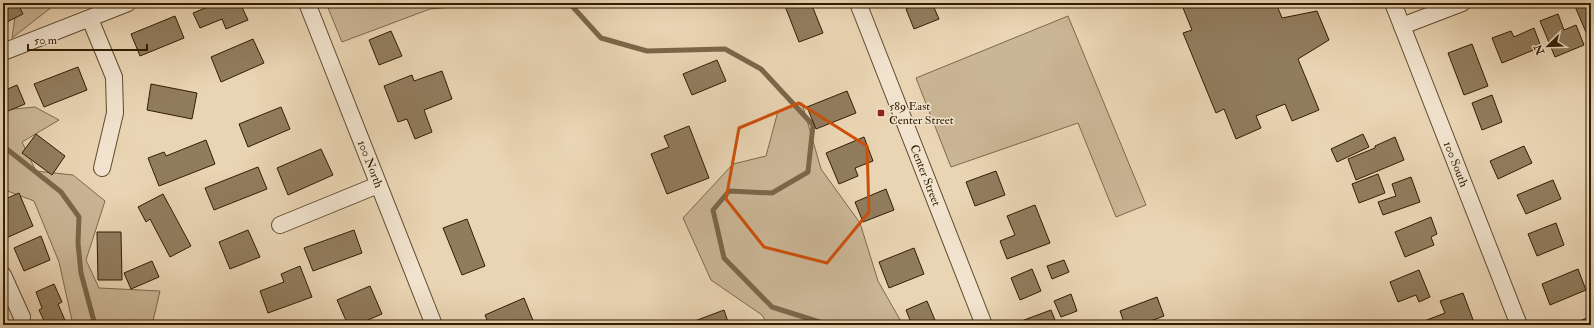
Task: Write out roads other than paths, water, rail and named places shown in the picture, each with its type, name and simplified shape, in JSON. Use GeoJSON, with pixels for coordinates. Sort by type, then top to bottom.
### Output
{"type":"FeatureCollection","features":[{"type":"Feature","properties":{"kind":"street"},"geometry":{"type":"LineString","coordinates":[[3,52],[128,3]]}},
{"type":"Feature","properties":{"kind":"street","name":"100 North"},"geometry":{"type":"LineString","coordinates":[[307,3],[434,325]]}},
{"type":"Feature","properties":{"kind":"street","name":"Center Street"},"geometry":{"type":"LineString","coordinates":[[858,3],[984,325]]}},
{"type":"Feature","properties":{"kind":"street","name":"100 South"},"geometry":{"type":"LineString","coordinates":[[1393,3],[1519,325]]}},
{"type":"Feature","properties":{"kind":"street"},"geometry":{"type":"LineString","coordinates":[[1402,26],[1462,3]]}},
{"type":"Feature","properties":{"kind":"street"},"geometry":{"type":"LineString","coordinates":[[90,19],[114,78],[115,113],[102,168]]}},
{"type":"Feature","properties":{"kind":"street"},"geometry":{"type":"LineString","coordinates":[[280,225],[378,185]]}},
{"type":"Feature","properties":{"kind":"street"},"geometry":{"type":"LineString","coordinates":[[3,275],[22,317],[21,325]]}},
{"type":"Feature","properties":{"kind":"waterway"},"geometry":{"type":"LineString","coordinates":[[562,3],[572,6],[601,38],[647,51],[725,49],[761,69],[813,125],[808,172],[772,193],[729,191],[713,210],[724,258],[772,307],[829,325]]}},
{"type":"Feature","properties":{"kind":"waterway"},"geometry":{"type":"LineString","coordinates":[[3,146],[61,192],[79,217],[78,243],[81,273],[95,325]]}},
{"type":"Feature","properties":{"kind":"place","name":"589 East Center Street"},"geometry":{"type":"Point","coordinates":[881,113]}}]}
